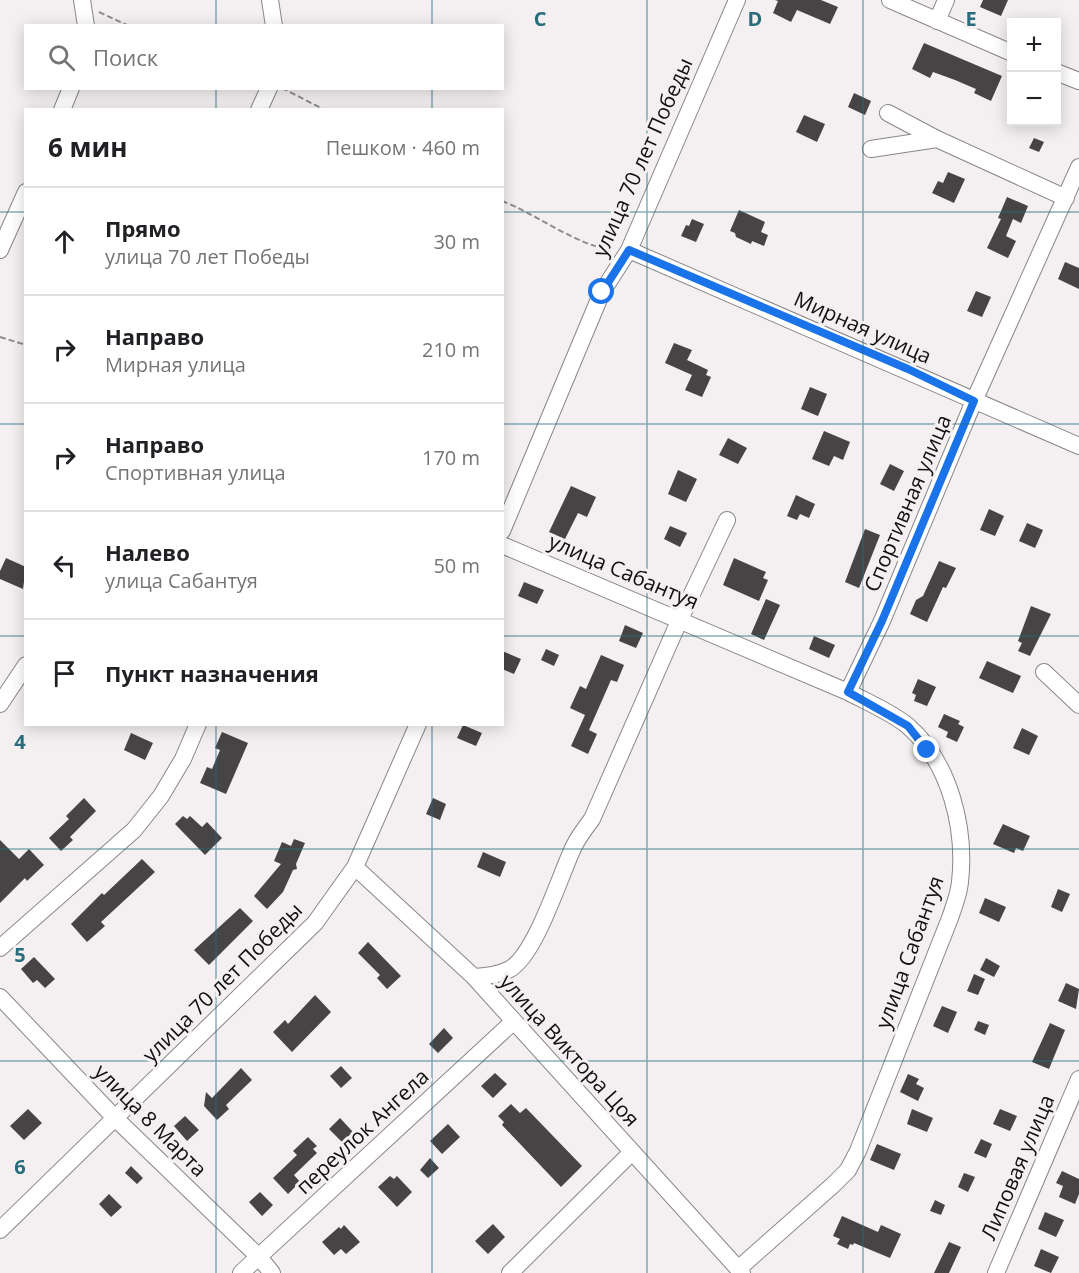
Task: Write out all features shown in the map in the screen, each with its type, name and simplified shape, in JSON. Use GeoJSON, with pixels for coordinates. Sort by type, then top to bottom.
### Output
{"type":"FeatureCollection","features":[{"type":"Feature","properties":{"kind":"street"},"geometry":{"type":"LineString","coordinates":[[270,0],[274,24]]}},
{"type":"Feature","properties":{"kind":"street","name":"улица 70 лет Победы"},"geometry":{"type":"LineString","coordinates":[[504,526],[602,292],[629,250],[737,0]]}},
{"type":"Feature","properties":{"kind":"street"},"geometry":{"type":"LineString","coordinates":[[890,0],[1007,51]]}},
{"type":"Feature","properties":{"kind":"street"},"geometry":{"type":"LineString","coordinates":[[937,21],[946,0]]}},
{"type":"Feature","properties":{"kind":"street"},"geometry":{"type":"LineString","coordinates":[[86,4],[86,24]]}},
{"type":"Feature","properties":{"kind":"street"},"geometry":{"type":"LineString","coordinates":[[1061,74],[1079,81]]}},
{"type":"Feature","properties":{"kind":"street"},"geometry":{"type":"LineString","coordinates":[[63,108],[70,90]]}},
{"type":"Feature","properties":{"kind":"street"},"geometry":{"type":"LineString","coordinates":[[260,108],[268,90]]}},
{"type":"Feature","properties":{"kind":"street"},"geometry":{"type":"LineString","coordinates":[[888,113],[937,139],[1066,198]]}},
{"type":"Feature","properties":{"kind":"street"},"geometry":{"type":"LineString","coordinates":[[871,149],[937,139]]}},
{"type":"Feature","properties":{"kind":"street","name":"Спортивная улица"},"geometry":{"type":"LineString","coordinates":[[848,692],[882,621],[974,401],[1079,167]]}},
{"type":"Feature","properties":{"kind":"street"},"geometry":{"type":"LineString","coordinates":[[0,250],[24,196]]}},
{"type":"Feature","properties":{"kind":"street","name":"Мирная улица"},"geometry":{"type":"LineString","coordinates":[[629,250],[908,369],[974,401],[1079,446]]}},
{"type":"Feature","properties":{"kind":"street"},"geometry":{"type":"LineString","coordinates":[[474,977],[495,975],[511,968],[522,958],[533,940],[575,843],[592,819],[680,619],[727,520]]}},
{"type":"Feature","properties":{"kind":"street","name":"улица Сабантуя"},"geometry":{"type":"LineString","coordinates":[[504,546],[848,692],[908,726],[943,773],[952,797],[962,854],[960,885],[941,940],[858,1151],[848,1170],[740,1271]]}},
{"type":"Feature","properties":{"kind":"street"},"geometry":{"type":"LineString","coordinates":[[0,704],[24,667]]}},
{"type":"Feature","properties":{"kind":"street"},"geometry":{"type":"LineString","coordinates":[[1044,672],[1079,705]]}},
{"type":"Feature","properties":{"kind":"street"},"geometry":{"type":"LineString","coordinates":[[0,948],[134,830],[166,787],[197,726]]}},
{"type":"Feature","properties":{"kind":"street","name":"улица 70 лет Победы"},"geometry":{"type":"LineString","coordinates":[[0,1230],[315,923],[355,867],[417,726]]}},
{"type":"Feature","properties":{"kind":"street","name":"улица Виктора Цоя"},"geometry":{"type":"LineString","coordinates":[[355,867],[474,977],[740,1271]]}},
{"type":"Feature","properties":{"kind":"street","name":"улица 8 Марта"},"geometry":{"type":"LineString","coordinates":[[0,997],[115,1118],[259,1257],[272,1273]]}},
{"type":"Feature","properties":{"kind":"street","name":"переулок Ангела"},"geometry":{"type":"LineString","coordinates":[[241,1273],[514,1021]]}},
{"type":"Feature","properties":{"kind":"street","name":"Липовая улица"},"geometry":{"type":"LineString","coordinates":[[996,1273],[1079,1079]]}},
{"type":"Feature","properties":{"kind":"street"},"geometry":{"type":"LineString","coordinates":[[510,1273],[632,1152]]}},
{"type":"Feature","properties":{"kind":"path"},"geometry":{"type":"LineString","coordinates":[[86,4],[125,24]]}},
{"type":"Feature","properties":{"kind":"path"},"geometry":{"type":"LineString","coordinates":[[286,90],[321,108]]}},
{"type":"Feature","properties":{"kind":"path"},"geometry":{"type":"LineString","coordinates":[[504,202],[525,210],[591,245],[629,250]]}},
{"type":"Feature","properties":{"kind":"path"},"geometry":{"type":"LineString","coordinates":[[0,337],[24,344]]}},
{"type":"Feature","properties":{"kind":"building"},"geometry":{"type":"Polygon","coordinates":[[[775,0],[821,0],[838,7],[830,24],[797,10],[791,22],[773,13],[778,1],[775,0]]]}},
{"type":"Feature","properties":{"kind":"building"},"geometry":{"type":"Polygon","coordinates":[[[983,0],[1008,0],[1001,16],[980,7],[983,0]]]}},
{"type":"Feature","properties":{"kind":"building"},"geometry":{"type":"Polygon","coordinates":[[[924,43],[1002,76],[991,101],[974,93],[976,89],[955,80],[933,72],[930,78],[912,69],[924,43]]]}},
{"type":"Feature","properties":{"kind":"building"},"geometry":{"type":"Polygon","coordinates":[[[854,93],[871,101],[865,115],[848,107],[854,93]]]}},
{"type":"Feature","properties":{"kind":"building"},"geometry":{"type":"Polygon","coordinates":[[[804,115],[825,124],[817,142],[796,132],[804,115]]]}},
{"type":"Feature","properties":{"kind":"building"},"geometry":{"type":"Polygon","coordinates":[[[1034,138],[1044,142],[1039,152],[1029,148],[1034,138]]]}},
{"type":"Feature","properties":{"kind":"building"},"geometry":{"type":"Polygon","coordinates":[[[948,172],[965,179],[954,203],[932,193],[938,181],[943,183],[948,172]]]}},
{"type":"Feature","properties":{"kind":"building"},"geometry":{"type":"Polygon","coordinates":[[[1007,197],[1028,206],[1021,223],[1013,219],[1006,236],[1016,241],[1008,258],[987,248],[1001,219],[998,218],[1007,197]]]}},
{"type":"Feature","properties":{"kind":"building"},"geometry":{"type":"Polygon","coordinates":[[[739,210],[765,222],[761,232],[768,235],[764,246],[752,241],[751,244],[736,237],[735,233],[730,231],[739,210]]]}},
{"type":"Feature","properties":{"kind":"building"},"geometry":{"type":"Polygon","coordinates":[[[692,219],[704,224],[696,242],[681,236],[692,219]]]}},
{"type":"Feature","properties":{"kind":"building"},"geometry":{"type":"Polygon","coordinates":[[[1065,262],[1079,268],[1079,289],[1058,279],[1065,262]]]}},
{"type":"Feature","properties":{"kind":"building"},"geometry":{"type":"Polygon","coordinates":[[[976,291],[991,297],[982,317],[967,311],[976,291]]]}},
{"type":"Feature","properties":{"kind":"building"},"geometry":{"type":"Polygon","coordinates":[[[674,343],[692,350],[687,360],[708,370],[706,375],[711,377],[702,397],[685,390],[692,375],[665,363],[674,343]]]}},
{"type":"Feature","properties":{"kind":"building"},"geometry":{"type":"Polygon","coordinates":[[[810,387],[827,394],[818,416],[801,409],[810,387]]]}},
{"type":"Feature","properties":{"kind":"building"},"geometry":{"type":"Polygon","coordinates":[[[824,431],[850,442],[843,460],[834,456],[829,466],[812,459],[824,431]]]}},
{"type":"Feature","properties":{"kind":"building"},"geometry":{"type":"Polygon","coordinates":[[[728,438],[747,448],[738,464],[719,455],[728,438]]]}},
{"type":"Feature","properties":{"kind":"building"},"geometry":{"type":"Polygon","coordinates":[[[890,464],[904,471],[894,491],[880,484],[890,464]]]}},
{"type":"Feature","properties":{"kind":"building"},"geometry":{"type":"Polygon","coordinates":[[[678,470],[697,479],[686,502],[668,494],[678,470]]]}},
{"type":"Feature","properties":{"kind":"building"},"geometry":{"type":"Polygon","coordinates":[[[571,486],[596,497],[587,517],[578,513],[565,539],[549,532],[571,486]]]}},
{"type":"Feature","properties":{"kind":"building"},"geometry":{"type":"Polygon","coordinates":[[[796,495],[815,504],[809,518],[800,514],[797,520],[787,516],[796,495]]]}},
{"type":"Feature","properties":{"kind":"building"},"geometry":{"type":"Polygon","coordinates":[[[989,509],[1004,516],[995,536],[980,530],[989,509]]]}},
{"type":"Feature","properties":{"kind":"building"},"geometry":{"type":"Polygon","coordinates":[[[1027,523],[1043,530],[1035,548],[1019,541],[1027,523]]]}},
{"type":"Feature","properties":{"kind":"building"},"geometry":{"type":"Polygon","coordinates":[[[670,526],[687,533],[680,547],[664,539],[670,526]]]}},
{"type":"Feature","properties":{"kind":"building"},"geometry":{"type":"Polygon","coordinates":[[[865,529],[880,535],[859,588],[845,582],[865,529]]]}},
{"type":"Feature","properties":{"kind":"building"},"geometry":{"type":"Polygon","coordinates":[[[6,558],[24,566],[23,589],[0,579],[0,571],[6,558]]]}},
{"type":"Feature","properties":{"kind":"building"},"geometry":{"type":"Polygon","coordinates":[[[734,558],[766,572],[763,578],[768,580],[759,601],[723,585],[734,558]]]}},
{"type":"Feature","properties":{"kind":"building"},"geometry":{"type":"Polygon","coordinates":[[[939,561],[956,568],[946,588],[943,587],[927,622],[910,614],[916,600],[923,596],[939,561]]]}},
{"type":"Feature","properties":{"kind":"building"},"geometry":{"type":"Polygon","coordinates":[[[524,582],[544,590],[537,604],[518,596],[524,582]]]}},
{"type":"Feature","properties":{"kind":"building"},"geometry":{"type":"Polygon","coordinates":[[[766,599],[780,605],[764,640],[751,634],[766,599]]]}},
{"type":"Feature","properties":{"kind":"building"},"geometry":{"type":"Polygon","coordinates":[[[1031,606],[1051,614],[1030,656],[1018,651],[1022,643],[1018,641],[1031,606]]]}},
{"type":"Feature","properties":{"kind":"building"},"geometry":{"type":"Polygon","coordinates":[[[625,625],[643,633],[636,648],[619,641],[625,625]]]}},
{"type":"Feature","properties":{"kind":"building"},"geometry":{"type":"Polygon","coordinates":[[[814,636],[835,645],[829,658],[809,649],[814,636]]]}},
{"type":"Feature","properties":{"kind":"building"},"geometry":{"type":"Polygon","coordinates":[[[546,649],[559,655],[554,666],[541,660],[546,649]]]}},
{"type":"Feature","properties":{"kind":"building"},"geometry":{"type":"Polygon","coordinates":[[[504,652],[521,659],[514,674],[504,670],[504,652]]]}},
{"type":"Feature","properties":{"kind":"building"},"geometry":{"type":"Polygon","coordinates":[[[601,655],[624,665],[617,682],[611,680],[589,730],[597,734],[588,754],[571,746],[585,715],[570,708],[580,686],[586,689],[601,655]]]}},
{"type":"Feature","properties":{"kind":"building"},"geometry":{"type":"Polygon","coordinates":[[[987,661],[1021,676],[1013,693],[979,678],[987,661]]]}},
{"type":"Feature","properties":{"kind":"building"},"geometry":{"type":"Polygon","coordinates":[[[918,679],[936,687],[927,706],[914,701],[916,695],[912,693],[918,679]]]}},
{"type":"Feature","properties":{"kind":"building"},"geometry":{"type":"Polygon","coordinates":[[[944,714],[960,721],[958,724],[964,727],[957,742],[946,737],[948,732],[938,727],[944,714]]]}},
{"type":"Feature","properties":{"kind":"building"},"geometry":{"type":"Polygon","coordinates":[[[463,726],[482,733],[476,746],[457,738],[463,726]]]}},
{"type":"Feature","properties":{"kind":"building"},"geometry":{"type":"Polygon","coordinates":[[[1022,728],[1038,736],[1029,755],[1013,748],[1022,728]]]}},
{"type":"Feature","properties":{"kind":"building"},"geometry":{"type":"Polygon","coordinates":[[[222,732],[248,743],[226,794],[200,783],[207,767],[212,769],[220,750],[215,748],[222,732]]]}},
{"type":"Feature","properties":{"kind":"building"},"geometry":{"type":"Polygon","coordinates":[[[131,733],[153,743],[145,760],[124,750],[131,733]]]}},
{"type":"Feature","properties":{"kind":"building"},"geometry":{"type":"Polygon","coordinates":[[[84,798],[96,811],[70,837],[73,840],[61,851],[49,838],[69,819],[66,816],[84,798]]]}},
{"type":"Feature","properties":{"kind":"building"},"geometry":{"type":"Polygon","coordinates":[[[433,798],[446,804],[440,820],[426,814],[433,798]]]}},
{"type":"Feature","properties":{"kind":"building"},"geometry":{"type":"Polygon","coordinates":[[[183,816],[187,819],[190,816],[202,827],[207,822],[222,838],[205,855],[175,824],[183,816]]]}},
{"type":"Feature","properties":{"kind":"building"},"geometry":{"type":"Polygon","coordinates":[[[1003,824],[1030,836],[1023,851],[1016,848],[1014,853],[993,844],[1003,824]]]}},
{"type":"Feature","properties":{"kind":"building"},"geometry":{"type":"Polygon","coordinates":[[[294,839],[305,843],[296,864],[297,869],[293,870],[283,892],[267,909],[254,896],[281,864],[274,861],[282,842],[291,846],[294,839]]]}},
{"type":"Feature","properties":{"kind":"building"},"geometry":{"type":"Polygon","coordinates":[[[0,840],[19,859],[29,849],[44,865],[27,881],[25,878],[0,903],[0,840]]]}},
{"type":"Feature","properties":{"kind":"building"},"geometry":{"type":"Polygon","coordinates":[[[483,852],[506,862],[500,877],[477,867],[483,852]]]}},
{"type":"Feature","properties":{"kind":"building"},"geometry":{"type":"Polygon","coordinates":[[[142,859],[155,872],[101,922],[105,926],[87,942],[71,924],[102,893],[104,895],[142,859]]]}},
{"type":"Feature","properties":{"kind":"building"},"geometry":{"type":"Polygon","coordinates":[[[1058,889],[1070,894],[1062,912],[1051,907],[1058,889]]]}},
{"type":"Feature","properties":{"kind":"building"},"geometry":{"type":"Polygon","coordinates":[[[985,898],[1006,907],[999,922],[979,913],[985,898]]]}},
{"type":"Feature","properties":{"kind":"building"},"geometry":{"type":"Polygon","coordinates":[[[240,908],[253,921],[209,965],[194,950],[240,908]]]}},
{"type":"Feature","properties":{"kind":"building"},"geometry":{"type":"Polygon","coordinates":[[[368,942],[401,976],[387,989],[377,978],[380,975],[358,953],[368,942]]]}},
{"type":"Feature","properties":{"kind":"building"},"geometry":{"type":"Polygon","coordinates":[[[34,957],[55,979],[45,988],[37,980],[33,983],[21,969],[34,957]]]}},
{"type":"Feature","properties":{"kind":"building"},"geometry":{"type":"Polygon","coordinates":[[[986,958],[1000,966],[994,977],[980,970],[986,958]]]}},
{"type":"Feature","properties":{"kind":"building"},"geometry":{"type":"Polygon","coordinates":[[[974,974],[985,979],[978,995],[967,991],[974,974]]]}},
{"type":"Feature","properties":{"kind":"building"},"geometry":{"type":"Polygon","coordinates":[[[1066,983],[1079,989],[1076,1009],[1058,1001],[1066,983]]]}},
{"type":"Feature","properties":{"kind":"building"},"geometry":{"type":"Polygon","coordinates":[[[315,995],[331,1012],[292,1052],[273,1032],[285,1020],[288,1024],[315,995]]]}},
{"type":"Feature","properties":{"kind":"building"},"geometry":{"type":"Polygon","coordinates":[[[942,1006],[957,1012],[948,1033],[933,1026],[942,1006]]]}},
{"type":"Feature","properties":{"kind":"building"},"geometry":{"type":"Polygon","coordinates":[[[978,1021],[989,1025],[985,1035],[974,1030],[978,1021]]]}},
{"type":"Feature","properties":{"kind":"building"},"geometry":{"type":"Polygon","coordinates":[[[1050,1023],[1065,1030],[1049,1069],[1032,1062],[1050,1023]]]}},
{"type":"Feature","properties":{"kind":"building"},"geometry":{"type":"Polygon","coordinates":[[[444,1028],[453,1038],[438,1053],[429,1044],[444,1028]]]}},
{"type":"Feature","properties":{"kind":"building"},"geometry":{"type":"Polygon","coordinates":[[[341,1066],[352,1078],[341,1088],[330,1076],[341,1066]]]}},
{"type":"Feature","properties":{"kind":"building"},"geometry":{"type":"Polygon","coordinates":[[[241,1068],[252,1080],[226,1105],[229,1109],[217,1120],[204,1106],[206,1092],[212,1098],[241,1068]]]}},
{"type":"Feature","properties":{"kind":"building"},"geometry":{"type":"Polygon","coordinates":[[[495,1073],[507,1084],[493,1098],[481,1086],[495,1073]]]}},
{"type":"Feature","properties":{"kind":"building"},"geometry":{"type":"Polygon","coordinates":[[[908,1074],[919,1079],[916,1084],[924,1088],[918,1101],[900,1092],[908,1074]]]}},
{"type":"Feature","properties":{"kind":"building"},"geometry":{"type":"Polygon","coordinates":[[[511,1104],[520,1113],[526,1108],[582,1166],[561,1187],[502,1125],[504,1122],[498,1116],[511,1104]]]}},
{"type":"Feature","properties":{"kind":"building"},"geometry":{"type":"Polygon","coordinates":[[[28,1109],[42,1123],[24,1140],[10,1126],[28,1109]]]}},
{"type":"Feature","properties":{"kind":"building"},"geometry":{"type":"Polygon","coordinates":[[[912,1109],[933,1118],[927,1132],[907,1124],[912,1109]]]}},
{"type":"Feature","properties":{"kind":"building"},"geometry":{"type":"Polygon","coordinates":[[[1000,1109],[1017,1116],[1010,1131],[993,1124],[1000,1109]]]}},
{"type":"Feature","properties":{"kind":"building"},"geometry":{"type":"Polygon","coordinates":[[[185,1116],[199,1130],[187,1141],[174,1126],[185,1116]]]}},
{"type":"Feature","properties":{"kind":"building"},"geometry":{"type":"Polygon","coordinates":[[[340,1118],[353,1132],[342,1142],[329,1129],[340,1118]]]}},
{"type":"Feature","properties":{"kind":"building"},"geometry":{"type":"Polygon","coordinates":[[[448,1124],[460,1137],[442,1154],[430,1141],[448,1124]]]}},
{"type":"Feature","properties":{"kind":"building"},"geometry":{"type":"Polygon","coordinates":[[[308,1137],[317,1146],[313,1149],[317,1153],[294,1175],[300,1182],[288,1194],[273,1178],[297,1155],[293,1151],[308,1137]]]}},
{"type":"Feature","properties":{"kind":"building"},"geometry":{"type":"Polygon","coordinates":[[[981,1139],[992,1144],[986,1158],[974,1153],[981,1139]]]}},
{"type":"Feature","properties":{"kind":"building"},"geometry":{"type":"Polygon","coordinates":[[[877,1144],[901,1154],[894,1170],[870,1160],[877,1144]]]}},
{"type":"Feature","properties":{"kind":"building"},"geometry":{"type":"Polygon","coordinates":[[[430,1158],[439,1168],[428,1178],[420,1170],[430,1158]]]}},
{"type":"Feature","properties":{"kind":"building"},"geometry":{"type":"Polygon","coordinates":[[[131,1166],[143,1178],[137,1184],[125,1173],[131,1166]]]}},
{"type":"Feature","properties":{"kind":"building"},"geometry":{"type":"Polygon","coordinates":[[[1062,1171],[1079,1179],[1079,1194],[1075,1204],[1059,1197],[1063,1186],[1056,1183],[1062,1171]]]}},
{"type":"Feature","properties":{"kind":"building"},"geometry":{"type":"Polygon","coordinates":[[[964,1173],[975,1177],[968,1192],[958,1187],[964,1173]]]}},
{"type":"Feature","properties":{"kind":"building"},"geometry":{"type":"Polygon","coordinates":[[[390,1176],[394,1179],[397,1176],[412,1192],[397,1207],[378,1187],[390,1176]]]}},
{"type":"Feature","properties":{"kind":"building"},"geometry":{"type":"Polygon","coordinates":[[[260,1192],[273,1205],[262,1216],[249,1202],[260,1192]]]}},
{"type":"Feature","properties":{"kind":"building"},"geometry":{"type":"Polygon","coordinates":[[[109,1194],[122,1207],[111,1217],[99,1204],[109,1194]]]}},
{"type":"Feature","properties":{"kind":"building"},"geometry":{"type":"Polygon","coordinates":[[[935,1200],[945,1205],[941,1215],[930,1211],[935,1200]]]}},
{"type":"Feature","properties":{"kind":"building"},"geometry":{"type":"Polygon","coordinates":[[[1045,1212],[1064,1220],[1056,1237],[1038,1229],[1045,1212]]]}},
{"type":"Feature","properties":{"kind":"building"},"geometry":{"type":"Polygon","coordinates":[[[842,1216],[878,1232],[881,1225],[901,1234],[890,1258],[854,1243],[850,1244],[848,1249],[837,1244],[840,1239],[833,1236],[842,1216]]]}},
{"type":"Feature","properties":{"kind":"building"},"geometry":{"type":"Polygon","coordinates":[[[493,1224],[505,1237],[488,1254],[475,1241],[493,1224]]]}},
{"type":"Feature","properties":{"kind":"building"},"geometry":{"type":"Polygon","coordinates":[[[344,1225],[360,1242],[346,1254],[341,1249],[334,1255],[322,1242],[344,1225]]]}},
{"type":"Feature","properties":{"kind":"building"},"geometry":{"type":"Polygon","coordinates":[[[949,1242],[961,1247],[949,1273],[934,1273],[949,1242]]]}},
{"type":"Feature","properties":{"kind":"building"},"geometry":{"type":"Polygon","coordinates":[[[1041,1249],[1059,1257],[1051,1273],[1034,1266],[1041,1249]]]}},
{"type":"Feature","properties":{"kind":"route"},"geometry":{"type":"LineString","coordinates":[[602,292],[629,250],[851,347],[908,369],[974,401],[882,621],[848,692],[908,726],[927,750]]}}]}
